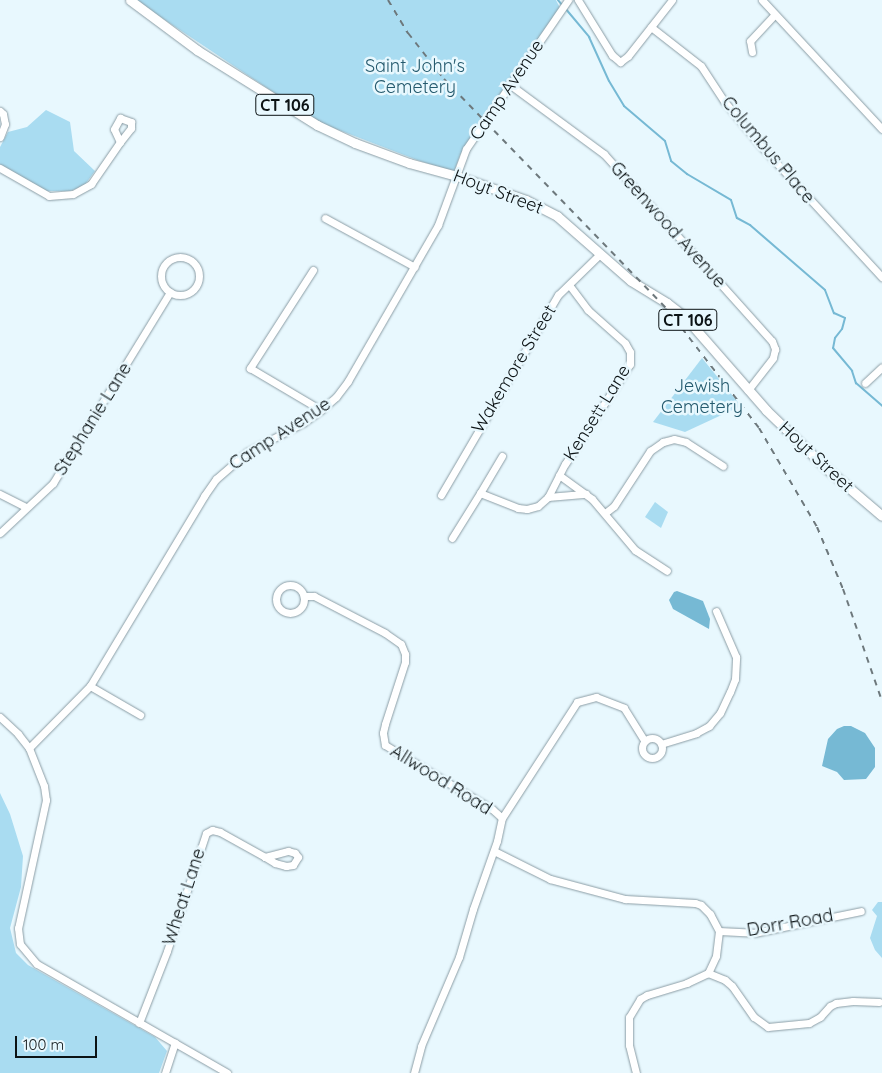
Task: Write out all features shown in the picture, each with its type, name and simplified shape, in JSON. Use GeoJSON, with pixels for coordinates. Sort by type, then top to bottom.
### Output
{"type":"FeatureCollection","features":[{"type":"Feature","properties":{"kind":"main road","name":"Hoyt Street"},"geometry":{"type":"LineString","coordinates":[[130,0],[197,50],[317,126],[400,160],[457,176],[541,207],[569,226],[637,286],[667,303],[685,317],[748,390],[826,468],[882,516]]}},
{"type":"Feature","properties":{"kind":"street"},"geometry":{"type":"LineString","coordinates":[[578,0],[612,55],[620,62],[628,56],[672,0]]}},
{"type":"Feature","properties":{"kind":"street"},"geometry":{"type":"LineString","coordinates":[[762,0],[882,129]]}},
{"type":"Feature","properties":{"kind":"street","name":"Camp Avenue"},"geometry":{"type":"LineString","coordinates":[[29,748],[90,686],[216,479],[247,452],[303,422],[321,410],[336,397],[348,381],[416,267],[438,225],[466,149],[565,3]]}},
{"type":"Feature","properties":{"kind":"street"},"geometry":{"type":"LineString","coordinates":[[752,52],[750,41],[774,15]]}},
{"type":"Feature","properties":{"kind":"street","name":"Columbus Place"},"geometry":{"type":"LineString","coordinates":[[651,27],[701,66],[724,101],[760,145],[882,277]]}},
{"type":"Feature","properties":{"kind":"street","name":"Greenwood Avenue"},"geometry":{"type":"LineString","coordinates":[[509,84],[604,154],[772,341],[775,349],[773,358],[748,390]]}},
{"type":"Feature","properties":{"kind":"street"},"geometry":{"type":"LineString","coordinates":[[0,111],[3,114],[5,124],[0,137]]}},
{"type":"Feature","properties":{"kind":"street"},"geometry":{"type":"LineString","coordinates":[[0,168],[49,196],[73,194],[91,184],[120,142]]}},
{"type":"Feature","properties":{"kind":"street"},"geometry":{"type":"LineString","coordinates":[[324,218],[416,267]]}},
{"type":"Feature","properties":{"kind":"street","name":"Wakemore Street"},"geometry":{"type":"LineString","coordinates":[[441,495],[554,301],[562,289],[569,285],[600,254]]}},
{"type":"Feature","properties":{"kind":"street"},"geometry":{"type":"LineString","coordinates":[[185,257],[196,266],[199,277],[196,286],[185,295],[174,295],[170,292],[165,284],[163,269],[171,260],[185,257]]}},
{"type":"Feature","properties":{"kind":"street"},"geometry":{"type":"LineString","coordinates":[[313,270],[250,368],[321,410]]}},
{"type":"Feature","properties":{"kind":"street","name":"Kensett Lane"},"geometry":{"type":"LineString","coordinates":[[548,497],[559,475],[627,369],[631,357],[625,343],[588,310],[569,285]]}},
{"type":"Feature","properties":{"kind":"street","name":"Stephanie Lane"},"geometry":{"type":"LineString","coordinates":[[0,533],[25,507],[53,483],[170,292]]}},
{"type":"Feature","properties":{"kind":"street"},"geometry":{"type":"LineString","coordinates":[[865,382],[882,367]]}},
{"type":"Feature","properties":{"kind":"street"},"geometry":{"type":"LineString","coordinates":[[605,513],[614,506],[650,451],[663,442],[674,439],[686,442],[723,466]]}},
{"type":"Feature","properties":{"kind":"street"},"geometry":{"type":"LineString","coordinates":[[452,538],[502,456]]}},
{"type":"Feature","properties":{"kind":"street","name":"Kensett Lane"},"geometry":{"type":"LineString","coordinates":[[559,475],[586,494],[605,513],[635,550],[667,571]]}},
{"type":"Feature","properties":{"kind":"street"},"geometry":{"type":"LineString","coordinates":[[480,492],[527,509],[538,506],[548,497],[586,494]]}},
{"type":"Feature","properties":{"kind":"street"},"geometry":{"type":"LineString","coordinates":[[0,494],[25,507]]}},
{"type":"Feature","properties":{"kind":"street","name":"Allwood Road"},"geometry":{"type":"LineString","coordinates":[[304,596],[301,608],[294,613],[286,613],[278,604],[279,592],[285,587],[294,586],[304,596],[314,596],[378,629],[401,644],[405,654],[405,662],[385,724],[383,733],[385,745],[492,809],[502,818],[494,851],[473,909],[459,957],[421,1046],[414,1073]]}},
{"type":"Feature","properties":{"kind":"street"},"geometry":{"type":"LineString","coordinates":[[661,744],[696,733],[709,726],[720,712],[730,692],[735,679],[736,656],[716,611]]}},
{"type":"Feature","properties":{"kind":"street"},"geometry":{"type":"LineString","coordinates":[[90,686],[140,715]]}},
{"type":"Feature","properties":{"kind":"street"},"geometry":{"type":"LineString","coordinates":[[502,818],[577,702],[596,697],[624,708],[645,741]]}},
{"type":"Feature","properties":{"kind":"street"},"geometry":{"type":"LineString","coordinates":[[0,717],[18,734],[29,748],[44,786],[46,800],[18,928],[20,944],[37,964],[227,1073]]}},
{"type":"Feature","properties":{"kind":"street"},"geometry":{"type":"LineString","coordinates":[[654,738],[661,744],[662,750],[659,755],[649,758],[642,750],[645,741],[654,738]]}},
{"type":"Feature","properties":{"kind":"street","name":"Wheat Lane"},"geometry":{"type":"LineString","coordinates":[[139,1023],[167,951],[206,833],[215,830],[265,857]]}},
{"type":"Feature","properties":{"kind":"street"},"geometry":{"type":"LineString","coordinates":[[494,851],[550,879],[619,898],[701,905],[710,914],[719,931],[716,956],[708,973],[687,983],[655,992],[640,999],[628,1023],[629,1045],[636,1073]]}},
{"type":"Feature","properties":{"kind":"street","name":"Dorr Road"},"geometry":{"type":"LineString","coordinates":[[719,931],[754,932],[861,911]]}},
{"type":"Feature","properties":{"kind":"street"},"geometry":{"type":"LineString","coordinates":[[708,973],[725,980],[758,1023],[768,1028],[809,1023],[820,1017],[836,1003],[853,1000],[879,1002]]}},
{"type":"Feature","properties":{"kind":"street"},"geometry":{"type":"LineString","coordinates":[[165,1073],[175,1043]]}},
{"type":"Feature","properties":{"kind":"green space","name":"Saint John's Cemetery"},"geometry":{"type":"Polygon","coordinates":[[[135,0],[556,0],[560,8],[522,61],[460,155],[454,172],[417,160],[318,122],[135,0]]]}},
{"type":"Feature","properties":{"kind":"green space"},"geometry":{"type":"Polygon","coordinates":[[[46,110],[70,122],[74,151],[95,171],[84,186],[70,191],[46,191],[0,165],[0,147],[8,132],[27,127],[46,110]]]}},
{"type":"Feature","properties":{"kind":"green space","name":"Jewish Cemetery"},"geometry":{"type":"Polygon","coordinates":[[[702,358],[741,406],[685,432],[653,422],[702,358]]]}},
{"type":"Feature","properties":{"kind":"green space"},"geometry":{"type":"Polygon","coordinates":[[[655,502],[668,512],[661,528],[645,517],[655,502]]]}},
{"type":"Feature","properties":{"kind":"green space"},"geometry":{"type":"Polygon","coordinates":[[[0,793],[10,814],[23,856],[21,887],[10,928],[16,953],[28,965],[155,1037],[167,1051],[159,1073],[0,1073],[0,793]]]}},
{"type":"Feature","properties":{"kind":"green space"},"geometry":{"type":"Polygon","coordinates":[[[878,902],[882,902],[882,958],[875,950],[870,938],[877,916],[872,910],[878,902]]]}},
{"type":"Feature","properties":{"kind":"shaded area"},"geometry":{"type":"Polygon","coordinates":[[[677,591],[703,601],[710,619],[709,629],[673,609],[669,600],[674,592],[677,591]]]}},
{"type":"Feature","properties":{"kind":"shaded area"},"geometry":{"type":"Polygon","coordinates":[[[851,726],[865,733],[875,748],[875,767],[866,779],[844,780],[837,772],[822,766],[828,739],[837,729],[851,726]]]}},
{"type":"Feature","properties":{"kind":"waterway"},"geometry":{"type":"LineString","coordinates":[[558,0],[562,5]]}},
{"type":"Feature","properties":{"kind":"waterway"},"geometry":{"type":"LineString","coordinates":[[565,8],[589,37],[609,81],[624,106],[665,141],[671,161],[687,174],[731,200],[737,218],[750,225],[825,290],[834,313],[845,318],[842,329],[835,338],[833,348],[852,371],[856,383],[882,406]]}},
{"type":"Feature","properties":{"kind":"railway"},"geometry":{"type":"LineString","coordinates":[[388,0],[408,33],[444,79],[667,309],[759,428],[817,527],[843,589],[882,701]]}}]}
